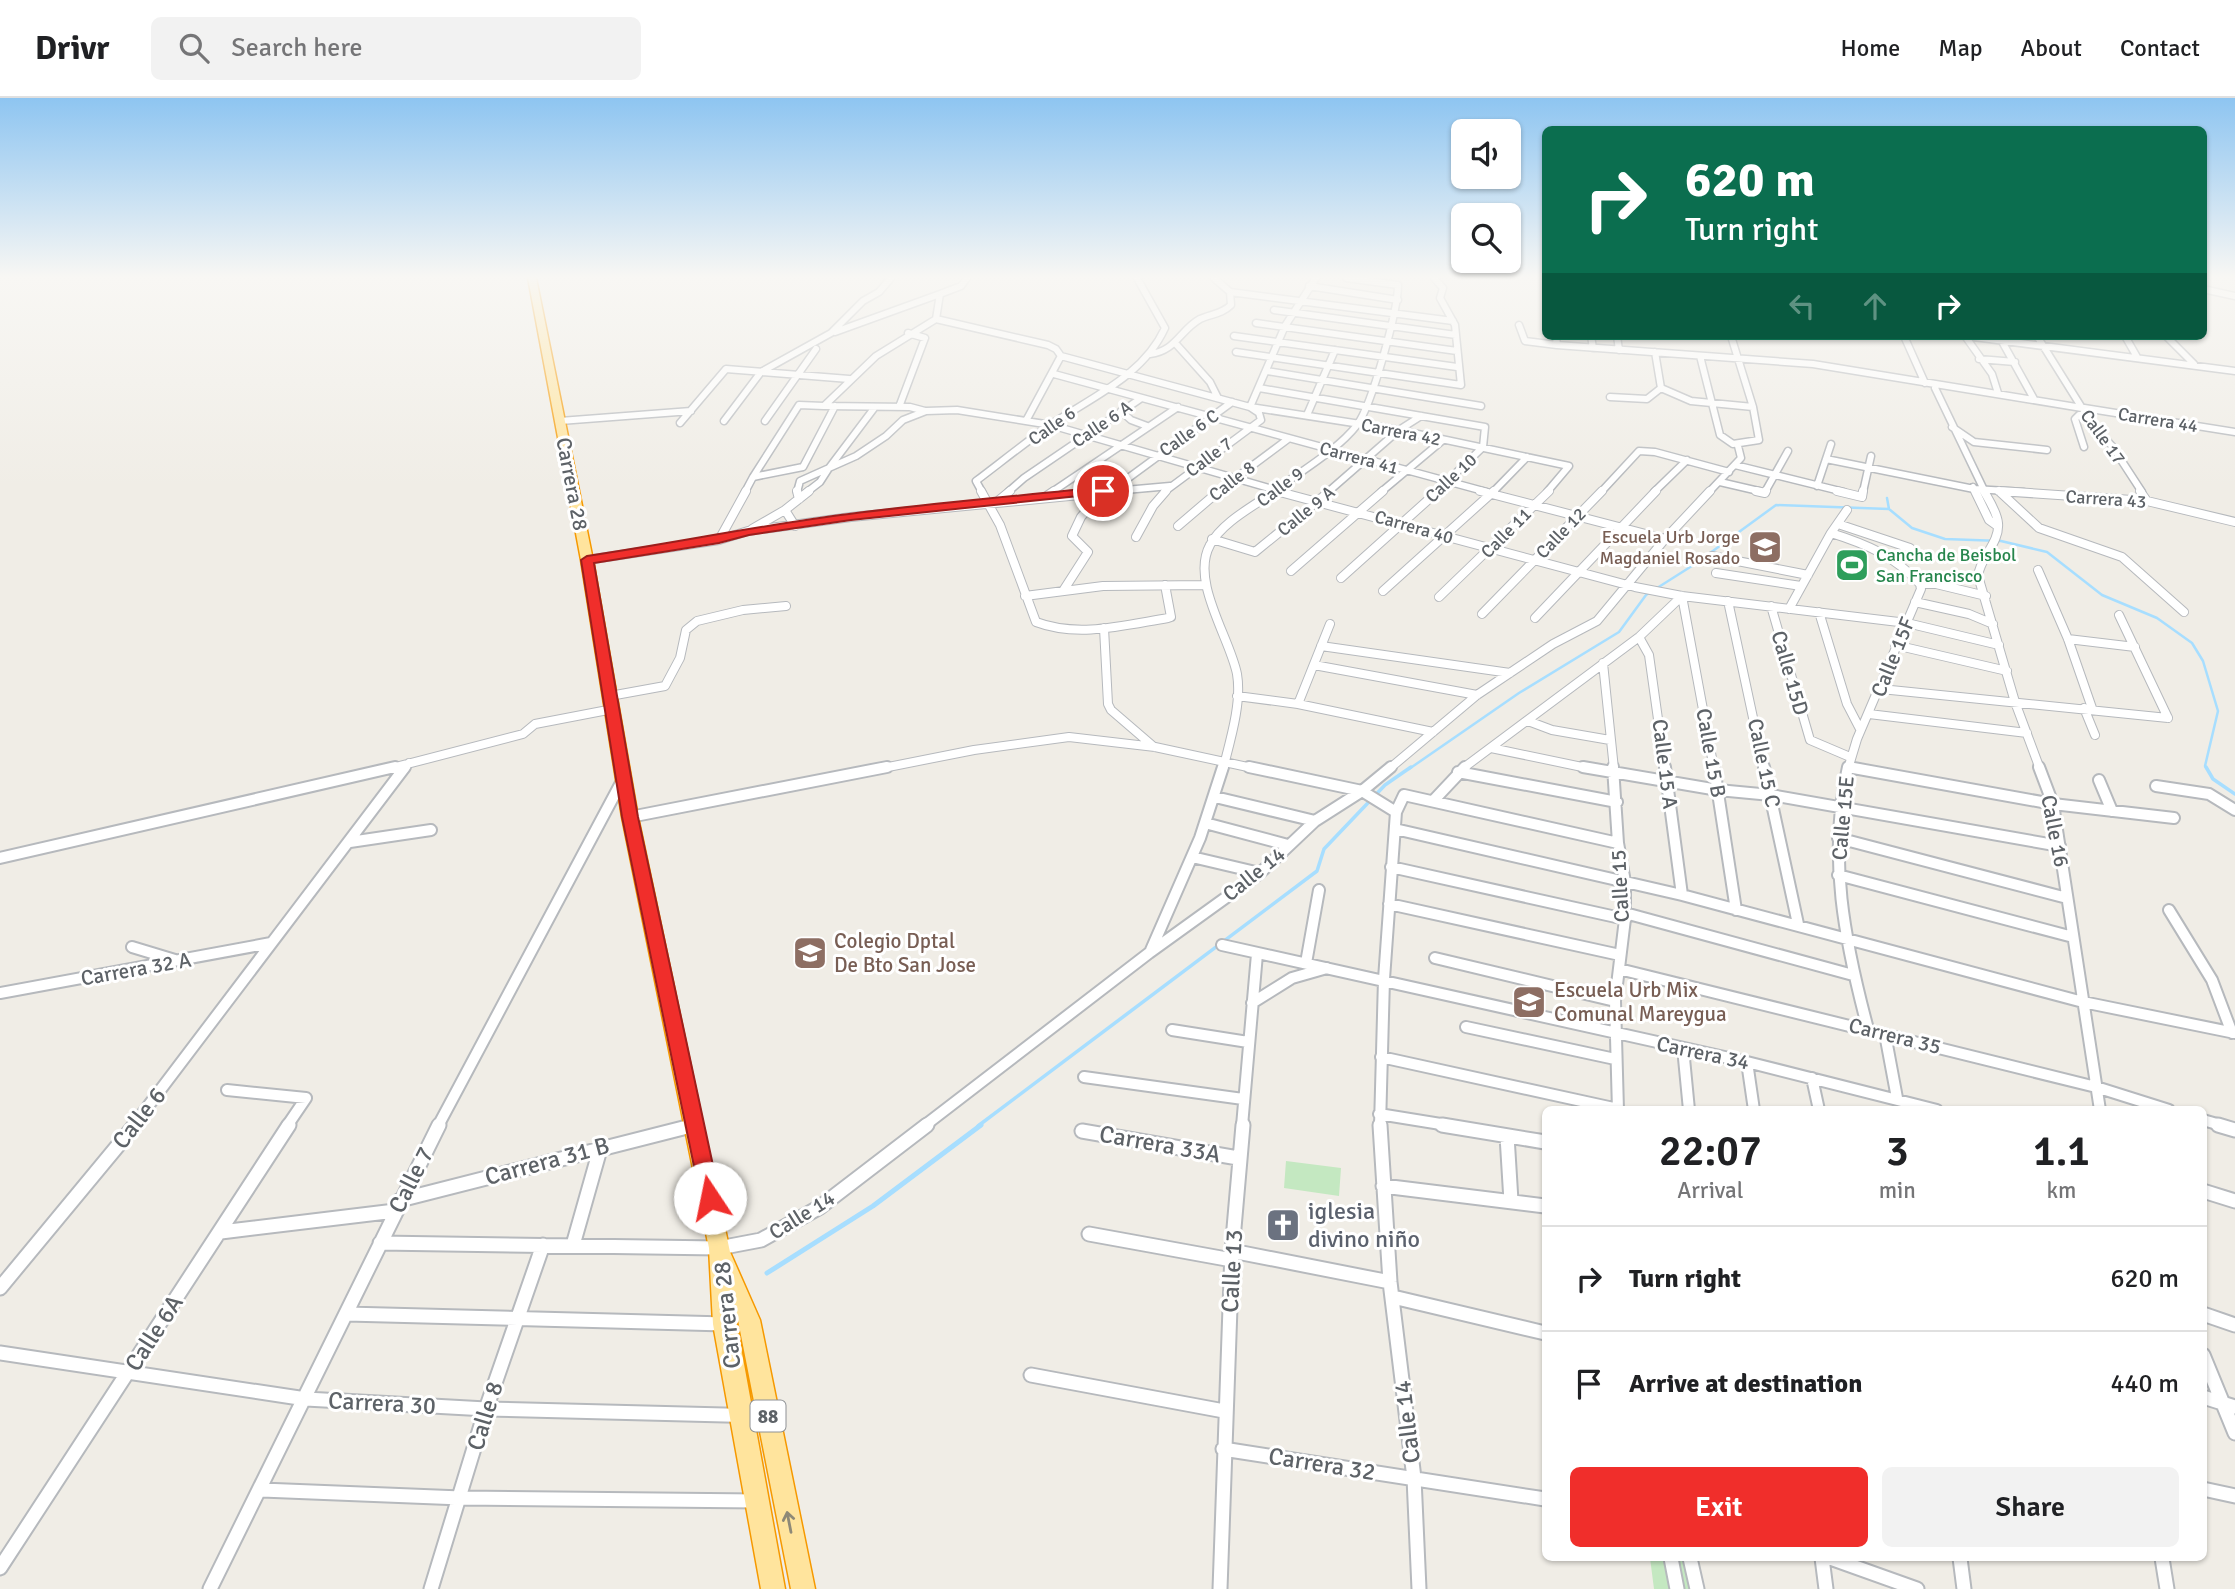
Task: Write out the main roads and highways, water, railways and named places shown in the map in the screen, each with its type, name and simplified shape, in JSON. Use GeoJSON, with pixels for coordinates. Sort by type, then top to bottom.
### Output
{"type":"FeatureCollection","features":[{"type":"Feature","properties":{"kind":"highway","name":"Carrera 28"},"geometry":{"type":"LineString","coordinates":[[545,348],[587,560],[630,817],[719,1248],[724,1324],[774,1589]]}},
{"type":"Feature","properties":{"kind":"highway","name":"Carrera 28"},"geometry":{"type":"LineString","coordinates":[[719,1248],[749,1321],[803,1589]]}},
{"type":"Feature","properties":{"kind":"waterway"},"geometry":{"type":"LineString","coordinates":[[1887,498],[1889,509]]}},
{"type":"Feature","properties":{"kind":"waterway"},"geometry":{"type":"LineString","coordinates":[[1409,769],[1519,693],[1619,632],[1646,595],[1695,564],[1776,505],[1889,509]]}},
{"type":"Feature","properties":{"kind":"waterway"},"geometry":{"type":"LineString","coordinates":[[1889,509],[1912,528],[1945,539],[2001,541],[2047,552],[2102,595],[2157,618],[2192,643],[2203,661],[2218,711],[2205,766],[2207,769]]}},
{"type":"Feature","properties":{"kind":"waterway"},"geometry":{"type":"LineString","coordinates":[[978,1126],[1317,871],[1324,849],[1385,785],[1411,767]]}},
{"type":"Feature","properties":{"kind":"waterway"},"geometry":{"type":"LineString","coordinates":[[2206,767],[2213,779],[2235,794]]}},
{"type":"Feature","properties":{"kind":"waterway"},"geometry":{"type":"LineString","coordinates":[[767,1273],[873,1206],[981,1125]]}},
{"type":"Feature","properties":{"kind":"place","name":"Escuela Urb Jorge Magdaniel Rosado"},"geometry":{"type":"Point","coordinates":[1765,547]}},
{"type":"Feature","properties":{"kind":"place","name":"Cancha de Beisbol San Francisco"},"geometry":{"type":"Point","coordinates":[1852,565]}},
{"type":"Feature","properties":{"kind":"place","name":"Colegio Dptal De Bto San Jose"},"geometry":{"type":"Point","coordinates":[810,953]}},
{"type":"Feature","properties":{"kind":"place","name":"Escuela Urb Mix Comunal Mareygua"},"geometry":{"type":"Point","coordinates":[1529,1002]}},
{"type":"Feature","properties":{"kind":"place","name":"iglesia divino niño"},"geometry":{"type":"Point","coordinates":[1283,1225]}}]}
